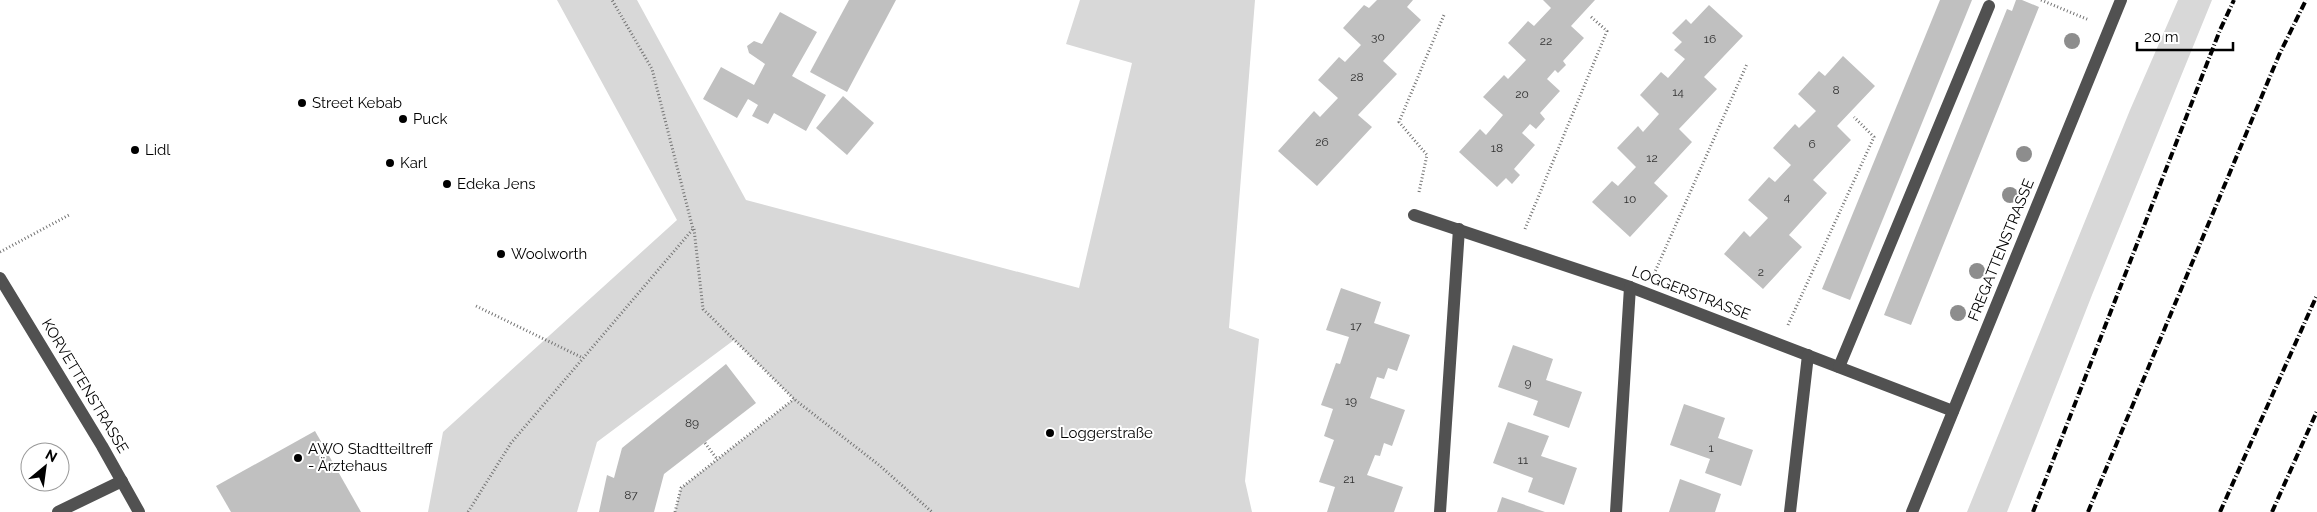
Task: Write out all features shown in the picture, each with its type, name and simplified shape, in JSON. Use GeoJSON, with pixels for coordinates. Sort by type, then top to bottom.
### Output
{"type":"FeatureCollection","features":[{"type":"Feature","properties":{"kind":"street","name":"FREGATTENSTRASSE"},"geometry":{"type":"LineString","coordinates":[[1912,512],[2121,0]]}},
{"type":"Feature","properties":{"kind":"street"},"geometry":{"type":"LineString","coordinates":[[1839,367],[1988,6]]}},
{"type":"Feature","properties":{"kind":"street","name":"LOGGERSTRASSE"},"geometry":{"type":"LineString","coordinates":[[1414,215],[1630,287],[1953,411]]}},
{"type":"Feature","properties":{"kind":"street"},"geometry":{"type":"LineString","coordinates":[[1440,512],[1459,229]]}},
{"type":"Feature","properties":{"kind":"street","name":"KORVETTENSTRASSE"},"geometry":{"type":"LineString","coordinates":[[0,278],[139,512]]}},
{"type":"Feature","properties":{"kind":"street"},"geometry":{"type":"LineString","coordinates":[[1616,512],[1630,287]]}},
{"type":"Feature","properties":{"kind":"street"},"geometry":{"type":"LineString","coordinates":[[1790,512],[1808,355]]}},
{"type":"Feature","properties":{"kind":"street"},"geometry":{"type":"LineString","coordinates":[[58,512],[122,481]]}},
{"type":"Feature","properties":{"kind":"path"},"geometry":{"type":"LineString","coordinates":[[612,0],[652,69],[694,228],[703,309],[794,399],[880,465],[932,512]]}},
{"type":"Feature","properties":{"kind":"path"},"geometry":{"type":"LineString","coordinates":[[2041,0],[2109,28]]}},
{"type":"Feature","properties":{"kind":"path"},"geometry":{"type":"LineString","coordinates":[[1414,215],[1427,156],[1399,122],[1444,15]]}},
{"type":"Feature","properties":{"kind":"path"},"geometry":{"type":"LineString","coordinates":[[1517,248],[1607,31],[1590,16]]}},
{"type":"Feature","properties":{"kind":"path"},"geometry":{"type":"LineString","coordinates":[[1646,294],[1747,64]]}},
{"type":"Feature","properties":{"kind":"path"},"geometry":{"type":"LineString","coordinates":[[1779,344],[1874,136],[1854,117]]}},
{"type":"Feature","properties":{"kind":"path"},"geometry":{"type":"LineString","coordinates":[[0,252],[69,215]]}},
{"type":"Feature","properties":{"kind":"path"},"geometry":{"type":"LineString","coordinates":[[468,512],[512,443],[694,228]]}},
{"type":"Feature","properties":{"kind":"path"},"geometry":{"type":"LineString","coordinates":[[476,306],[584,358]]}},
{"type":"Feature","properties":{"kind":"path"},"geometry":{"type":"LineString","coordinates":[[675,512],[681,488],[794,399]]}},
{"type":"Feature","properties":{"kind":"path"},"geometry":{"type":"LineString","coordinates":[[705,442],[717,459]]}},
{"type":"Feature","properties":{"kind":"shaded area"},"geometry":{"type":"Polygon","coordinates":[[[557,0],[637,0],[746,200],[1079,288],[1132,63],[1066,44],[1080,0],[1255,0],[1229,328],[1259,339],[1245,481],[1252,512],[675,512],[681,488],[794,399],[734,340],[597,442],[577,512],[428,512],[443,432],[677,220],[557,0]]]}},
{"type":"Feature","properties":{"kind":"shaded area"},"geometry":{"type":"Polygon","coordinates":[[[2178,0],[2212,0],[2092,295],[2007,512],[1967,512],[2130,110],[2178,0]]]}},
{"type":"Feature","properties":{"kind":"building"},"geometry":{"type":"Polygon","coordinates":[[[849,0],[896,0],[847,92],[810,72],[849,0]]]}},
{"type":"Feature","properties":{"kind":"building"},"geometry":{"type":"Polygon","coordinates":[[[1377,0],[1413,0],[1407,7],[1421,20],[1383,61],[1397,74],[1358,115],[1372,127],[1317,186],[1278,151],[1314,111],[1320,117],[1338,98],[1318,80],[1339,57],[1345,62],[1361,45],[1343,28],[1364,5],[1369,8],[1377,0]]]}},
{"type":"Feature","properties":{"kind":"building"},"geometry":{"type":"Polygon","coordinates":[[[1543,0],[1595,0],[1571,26],[1584,38],[1563,61],[1566,65],[1558,73],[1555,70],[1547,79],[1560,91],[1540,113],[1545,119],[1536,129],[1530,124],[1522,133],[1535,145],[1514,169],[1520,175],[1512,184],[1506,178],[1497,187],[1459,152],[1480,129],[1486,135],[1503,115],[1483,97],[1504,75],[1508,79],[1526,60],[1508,43],[1528,21],[1534,26],[1551,8],[1543,0]]]}},
{"type":"Feature","properties":{"kind":"building"},"geometry":{"type":"Polygon","coordinates":[[[1940,0],[1972,0],[1850,300],[1822,289],[1940,0]]]}},
{"type":"Feature","properties":{"kind":"building"},"geometry":{"type":"Polygon","coordinates":[[[2016,0],[2022,0],[2039,7],[1911,325],[1884,315],[2007,9],[2012,11],[2016,0]]]}},
{"type":"Feature","properties":{"kind":"building"},"geometry":{"type":"Polygon","coordinates":[[[1709,5],[1743,36],[1704,77],[1717,89],[1679,129],[1692,142],[1654,183],[1668,196],[1630,237],[1592,202],[1612,181],[1618,186],[1636,167],[1617,148],[1638,126],[1643,132],[1659,114],[1640,95],[1661,72],[1668,78],[1685,59],[1674,50],[1682,42],[1672,33],[1686,19],[1691,24],[1709,5]]]}},
{"type":"Feature","properties":{"kind":"building"},"geometry":{"type":"Polygon","coordinates":[[[780,12],[817,32],[792,76],[826,95],[806,131],[774,113],[768,124],[752,116],[758,105],[748,99],[737,118],[703,99],[721,67],[754,85],[765,64],[749,53],[747,46],[754,41],[762,44],[780,12]]]}},
{"type":"Feature","properties":{"kind":"building"},"geometry":{"type":"Polygon","coordinates":[[[1843,56],[1875,86],[1837,126],[1851,140],[1813,180],[1827,193],[1789,235],[1802,247],[1763,289],[1724,254],[1744,231],[1750,237],[1768,218],[1748,200],[1769,177],[1775,182],[1791,165],[1773,148],[1795,124],[1799,128],[1816,111],[1798,94],[1819,71],[1825,76],[1843,56]]]}},
{"type":"Feature","properties":{"kind":"building"},"geometry":{"type":"Polygon","coordinates":[[[843,96],[874,123],[847,155],[816,128],[843,96]]]}},
{"type":"Feature","properties":{"kind":"building"},"geometry":{"type":"Polygon","coordinates":[[[1341,288],[1381,302],[1374,323],[1410,335],[1397,371],[1388,368],[1384,379],[1377,377],[1370,398],[1405,410],[1392,446],[1384,443],[1380,456],[1375,455],[1367,475],[1403,487],[1394,512],[1327,512],[1335,487],[1319,482],[1334,440],[1324,436],[1333,409],[1321,405],[1336,363],[1340,364],[1349,337],[1326,330],[1341,288]]]}},
{"type":"Feature","properties":{"kind":"building"},"geometry":{"type":"Polygon","coordinates":[[[1513,345],[1553,359],[1546,380],[1582,392],[1569,428],[1533,415],[1538,401],[1498,387],[1513,345]]]}},
{"type":"Feature","properties":{"kind":"building"},"geometry":{"type":"Polygon","coordinates":[[[726,364],[756,403],[664,474],[654,512],[599,512],[607,475],[614,478],[622,448],[726,364]]]}},
{"type":"Feature","properties":{"kind":"building"},"geometry":{"type":"Polygon","coordinates":[[[1684,404],[1725,418],[1718,438],[1753,450],[1741,486],[1705,473],[1710,459],[1670,445],[1684,404]]]}},
{"type":"Feature","properties":{"kind":"building"},"geometry":{"type":"Polygon","coordinates":[[[1508,422],[1549,436],[1541,456],[1577,468],[1564,505],[1528,492],[1533,478],[1493,463],[1508,422]]]}},
{"type":"Feature","properties":{"kind":"building","name":"AWO Stadtteiltreff - Ärztehaus"},"geometry":{"type":"Polygon","coordinates":[[[315,431],[361,512],[231,512],[216,486],[315,431]]]}},
{"type":"Feature","properties":{"kind":"building"},"geometry":{"type":"Polygon","coordinates":[[[1680,479],[1721,494],[1715,512],[1669,512],[1680,479]]]}},
{"type":"Feature","properties":{"kind":"building"},"geometry":{"type":"Polygon","coordinates":[[[1502,497],[1545,512],[1497,512],[1502,497]]]}},
{"type":"Feature","properties":{"kind":"railway"},"geometry":{"type":"LineString","coordinates":[[2033,512],[2220,30],[2234,0]]}},
{"type":"Feature","properties":{"kind":"railway"},"geometry":{"type":"LineString","coordinates":[[2088,512],[2279,55],[2306,0]]}},
{"type":"Feature","properties":{"kind":"railway"},"geometry":{"type":"LineString","coordinates":[[2220,512],[2317,295]]}},
{"type":"Feature","properties":{"kind":"railway"},"geometry":{"type":"LineString","coordinates":[[2272,512],[2317,411]]}},
{"type":"Feature","properties":{"kind":"place","name":"Street Kebab"},"geometry":{"type":"Point","coordinates":[302,103]}},
{"type":"Feature","properties":{"kind":"place","name":"Puck"},"geometry":{"type":"Point","coordinates":[403,119]}},
{"type":"Feature","properties":{"kind":"place","name":"Lidl"},"geometry":{"type":"Point","coordinates":[135,150]}},
{"type":"Feature","properties":{"kind":"place","name":"Karl"},"geometry":{"type":"Point","coordinates":[390,163]}},
{"type":"Feature","properties":{"kind":"place","name":"Edeka Jens"},"geometry":{"type":"Point","coordinates":[447,184]}},
{"type":"Feature","properties":{"kind":"place","name":"Woolworth"},"geometry":{"type":"Point","coordinates":[501,254]}},
{"type":"Feature","properties":{"kind":"place","name":"Loggerstraße"},"geometry":{"type":"Point","coordinates":[1050,433]}},
{"type":"Feature","properties":{"kind":"place","name":"AWO Stadtteiltreff - Ärztehaus"},"geometry":{"type":"Point","coordinates":[298,458]}}]}
